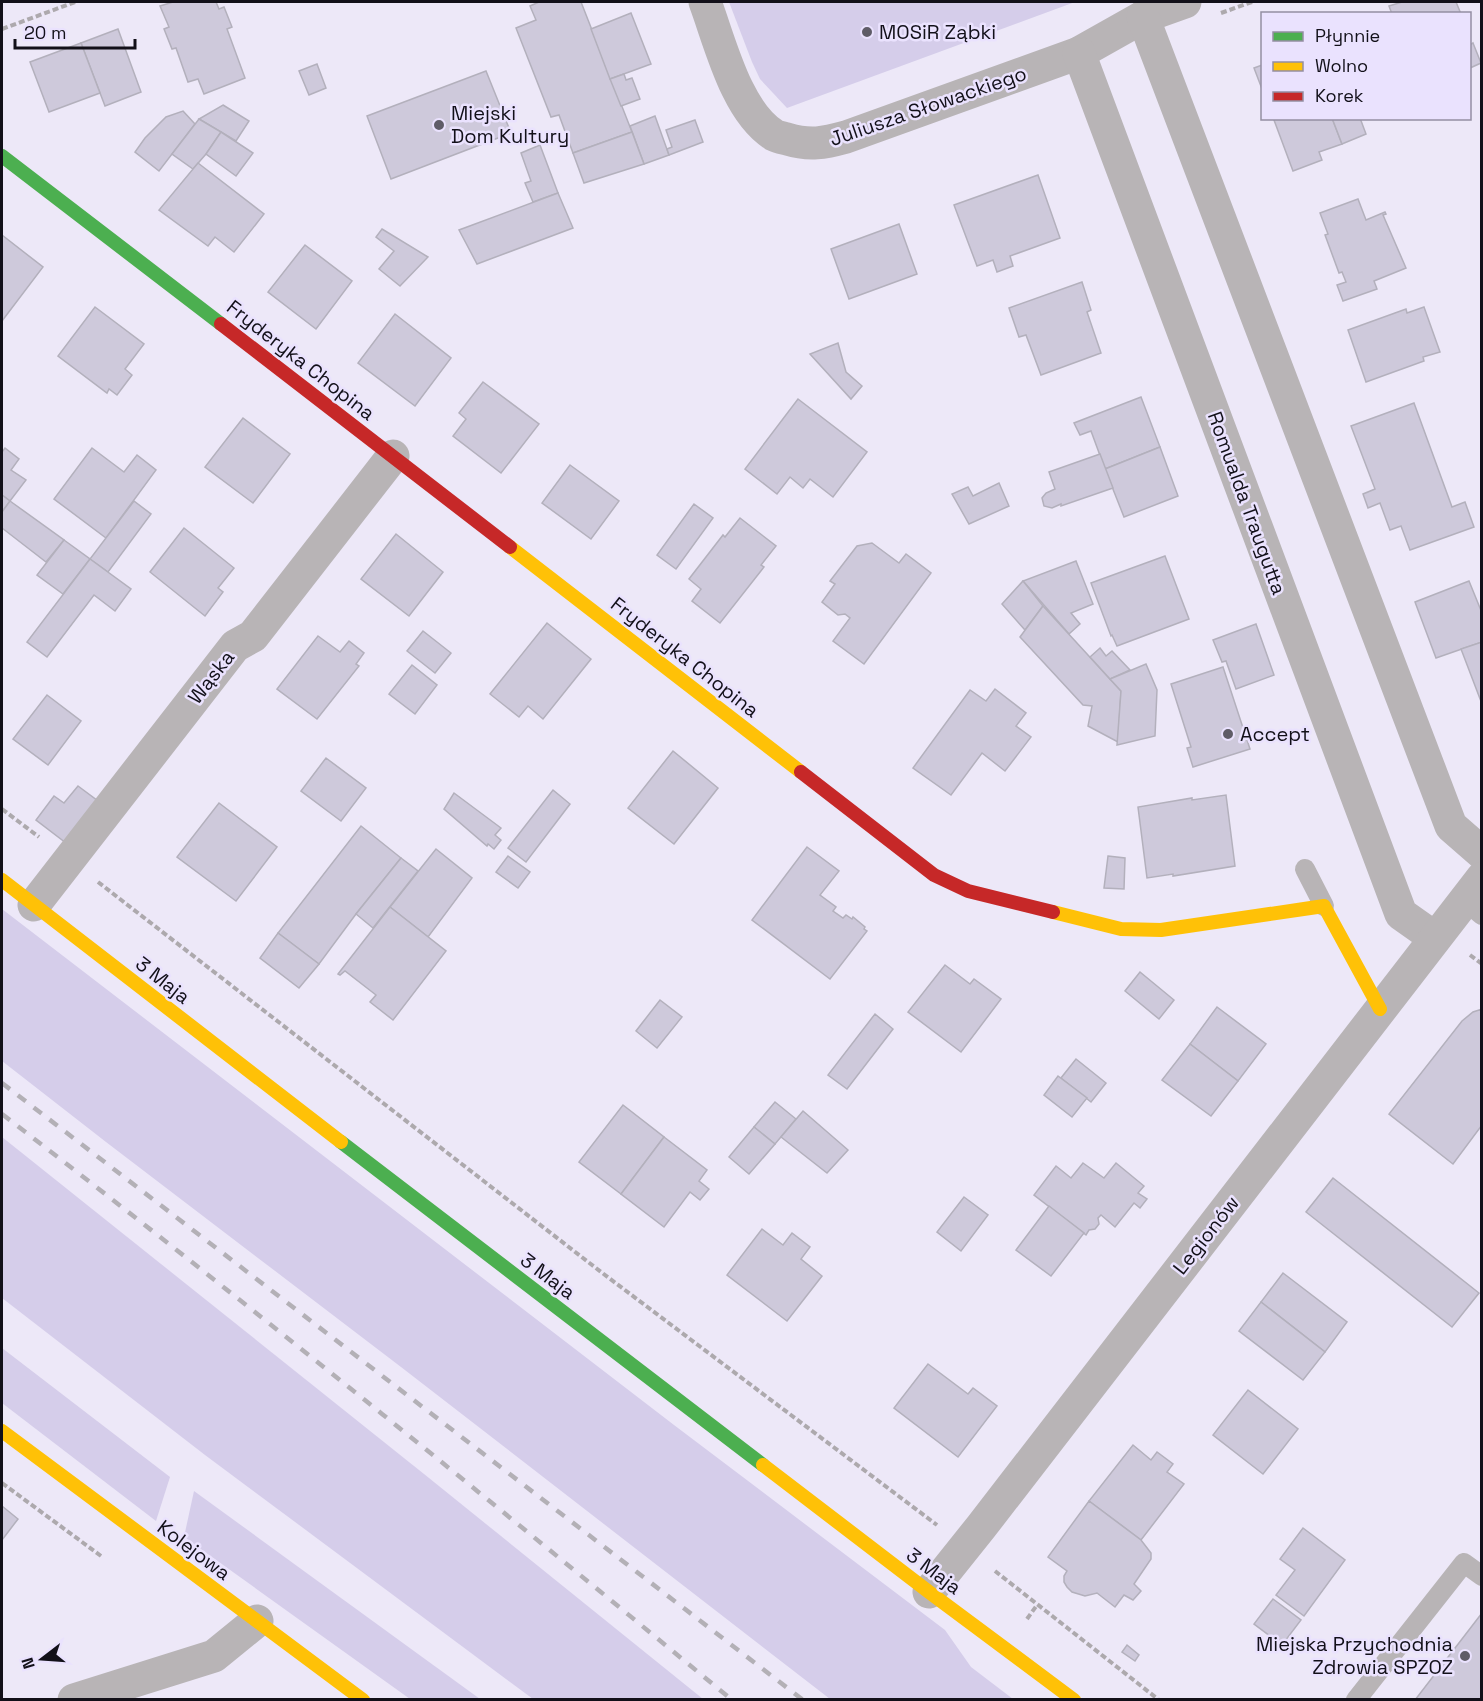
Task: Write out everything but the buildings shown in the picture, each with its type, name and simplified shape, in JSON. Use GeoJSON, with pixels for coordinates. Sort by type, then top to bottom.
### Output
{"type":"FeatureCollection","features":[{"type":"Feature","properties":{"kind":"street","name":"Juliusza Słowackiego"},"geometry":{"type":"LineString","coordinates":[[705,2],[741,97],[754,117],[775,136],[800,143],[822,144],[1080,53],[1143,17],[1185,2]]}},
{"type":"Feature","properties":{"kind":"street"},"geometry":{"type":"LineString","coordinates":[[1143,17],[1451,826],[1482,853]]}},
{"type":"Feature","properties":{"kind":"street","name":"Romualda Traugutta"},"geometry":{"type":"LineString","coordinates":[[1080,53],[1401,914],[1435,938]]}},
{"type":"Feature","properties":{"kind":"street","name":"Fryderyka Chopina"},"geometry":{"type":"LineString","coordinates":[[2,156],[934,875],[953,885],[986,896],[1121,929],[1161,930],[1324,906]]}},
{"type":"Feature","properties":{"kind":"street","name":"Wąska"},"geometry":{"type":"LineString","coordinates":[[34,905],[235,646],[254,636],[393,456]]}},
{"type":"Feature","properties":{"kind":"street","name":"3 Maja"},"geometry":{"type":"LineString","coordinates":[[2,880],[399,1187],[1074,1700]]}},
{"type":"Feature","properties":{"kind":"street","name":"Legionów"},"geometry":{"type":"LineString","coordinates":[[930,1592],[1435,938],[1476,897]]}},
{"type":"Feature","properties":{"kind":"street"},"geometry":{"type":"LineString","coordinates":[[1324,906],[1380,1009]]}},
{"type":"Feature","properties":{"kind":"street","name":"Kolejowa"},"geometry":{"type":"LineString","coordinates":[[2,1431],[363,1700]]}},
{"type":"Feature","properties":{"kind":"street"},"geometry":{"type":"LineString","coordinates":[[74,1700],[214,1656],[257,1621]]}},
{"type":"Feature","properties":{"kind":"lane"},"geometry":{"type":"LineString","coordinates":[[1305,869],[1324,906]]}},
{"type":"Feature","properties":{"kind":"lane"},"geometry":{"type":"LineString","coordinates":[[1356,1700],[1464,1563],[1482,1576]]}},
{"type":"Feature","properties":{"kind":"path"},"geometry":{"type":"LineString","coordinates":[[2,29],[75,2]]}},
{"type":"Feature","properties":{"kind":"path"},"geometry":{"type":"LineString","coordinates":[[2,809],[609,1279],[965,1548],[1159,1700]]}},
{"type":"Feature","properties":{"kind":"path"},"geometry":{"type":"LineString","coordinates":[[2,1483],[101,1556],[111,1555]]}},
{"type":"Feature","properties":{"kind":"shaded area","name":"MOSiR Ząbki"},"geometry":{"type":"Polygon","coordinates":[[[729,2],[1075,2],[787,108],[760,79],[729,2]]]}},
{"type":"Feature","properties":{"kind":"shaded area"},"geometry":{"type":"Polygon","coordinates":[[[2,909],[945,1630],[971,1667],[1013,1699],[830,1699],[2,1061],[2,909]]]}},
{"type":"Feature","properties":{"kind":"shaded area"},"geometry":{"type":"Polygon","coordinates":[[[2,1137],[703,1699],[533,1699],[205,1455],[2,1298],[2,1137]]]}},
{"type":"Feature","properties":{"kind":"shaded area"},"geometry":{"type":"Polygon","coordinates":[[[2,1348],[170,1477],[156,1521],[2,1403],[2,1348]]]}},
{"type":"Feature","properties":{"kind":"shaded area"},"geometry":{"type":"Polygon","coordinates":[[[194,1491],[480,1699],[410,1699],[184,1537],[194,1491]]]}},
{"type":"Feature","properties":{"kind":"railway"},"geometry":{"type":"LineString","coordinates":[[2,1083],[803,1700]]}},
{"type":"Feature","properties":{"kind":"railway"},"geometry":{"type":"LineString","coordinates":[[2,1114],[369,1404],[732,1700]]}},
{"type":"Feature","properties":{"kind":"traffic: fast"},"geometry":{"type":"LineString","coordinates":[[2,156],[221,324]]}},
{"type":"Feature","properties":{"kind":"traffic: fast"},"geometry":{"type":"LineString","coordinates":[[341,1142],[763,1465]]}},
{"type":"Feature","properties":{"kind":"traffic: slow"},"geometry":{"type":"LineString","coordinates":[[510,547],[801,772]]}},
{"type":"Feature","properties":{"kind":"traffic: slow"},"geometry":{"type":"LineString","coordinates":[[2,880],[341,1142]]}},
{"type":"Feature","properties":{"kind":"traffic: slow"},"geometry":{"type":"LineString","coordinates":[[1053,912],[1121,929],[1161,930],[1324,906],[1380,1009]]}},
{"type":"Feature","properties":{"kind":"traffic: slow"},"geometry":{"type":"LineString","coordinates":[[2,1431],[363,1700]]}},
{"type":"Feature","properties":{"kind":"traffic: slow"},"geometry":{"type":"LineString","coordinates":[[763,1465],[1074,1700]]}},
{"type":"Feature","properties":{"kind":"traffic: jam"},"geometry":{"type":"LineString","coordinates":[[221,324],[510,547]]}},
{"type":"Feature","properties":{"kind":"traffic: jam"},"geometry":{"type":"LineString","coordinates":[[801,772],[934,875],[968,891],[1053,912]]}},
{"type":"Feature","properties":{"kind":"place","name":"MOSiR Ząbki"},"geometry":{"type":"Point","coordinates":[867,32]}},
{"type":"Feature","properties":{"kind":"place","name":"Miejski Dom Kultury"},"geometry":{"type":"Point","coordinates":[439,125]}},
{"type":"Feature","properties":{"kind":"place","name":"Accept"},"geometry":{"type":"Point","coordinates":[1228,734]}},
{"type":"Feature","properties":{"kind":"place","name":"Miejska Przychodnia Zdrowia SPZOZ"},"geometry":{"type":"Point","coordinates":[1465,1656]}}]}
